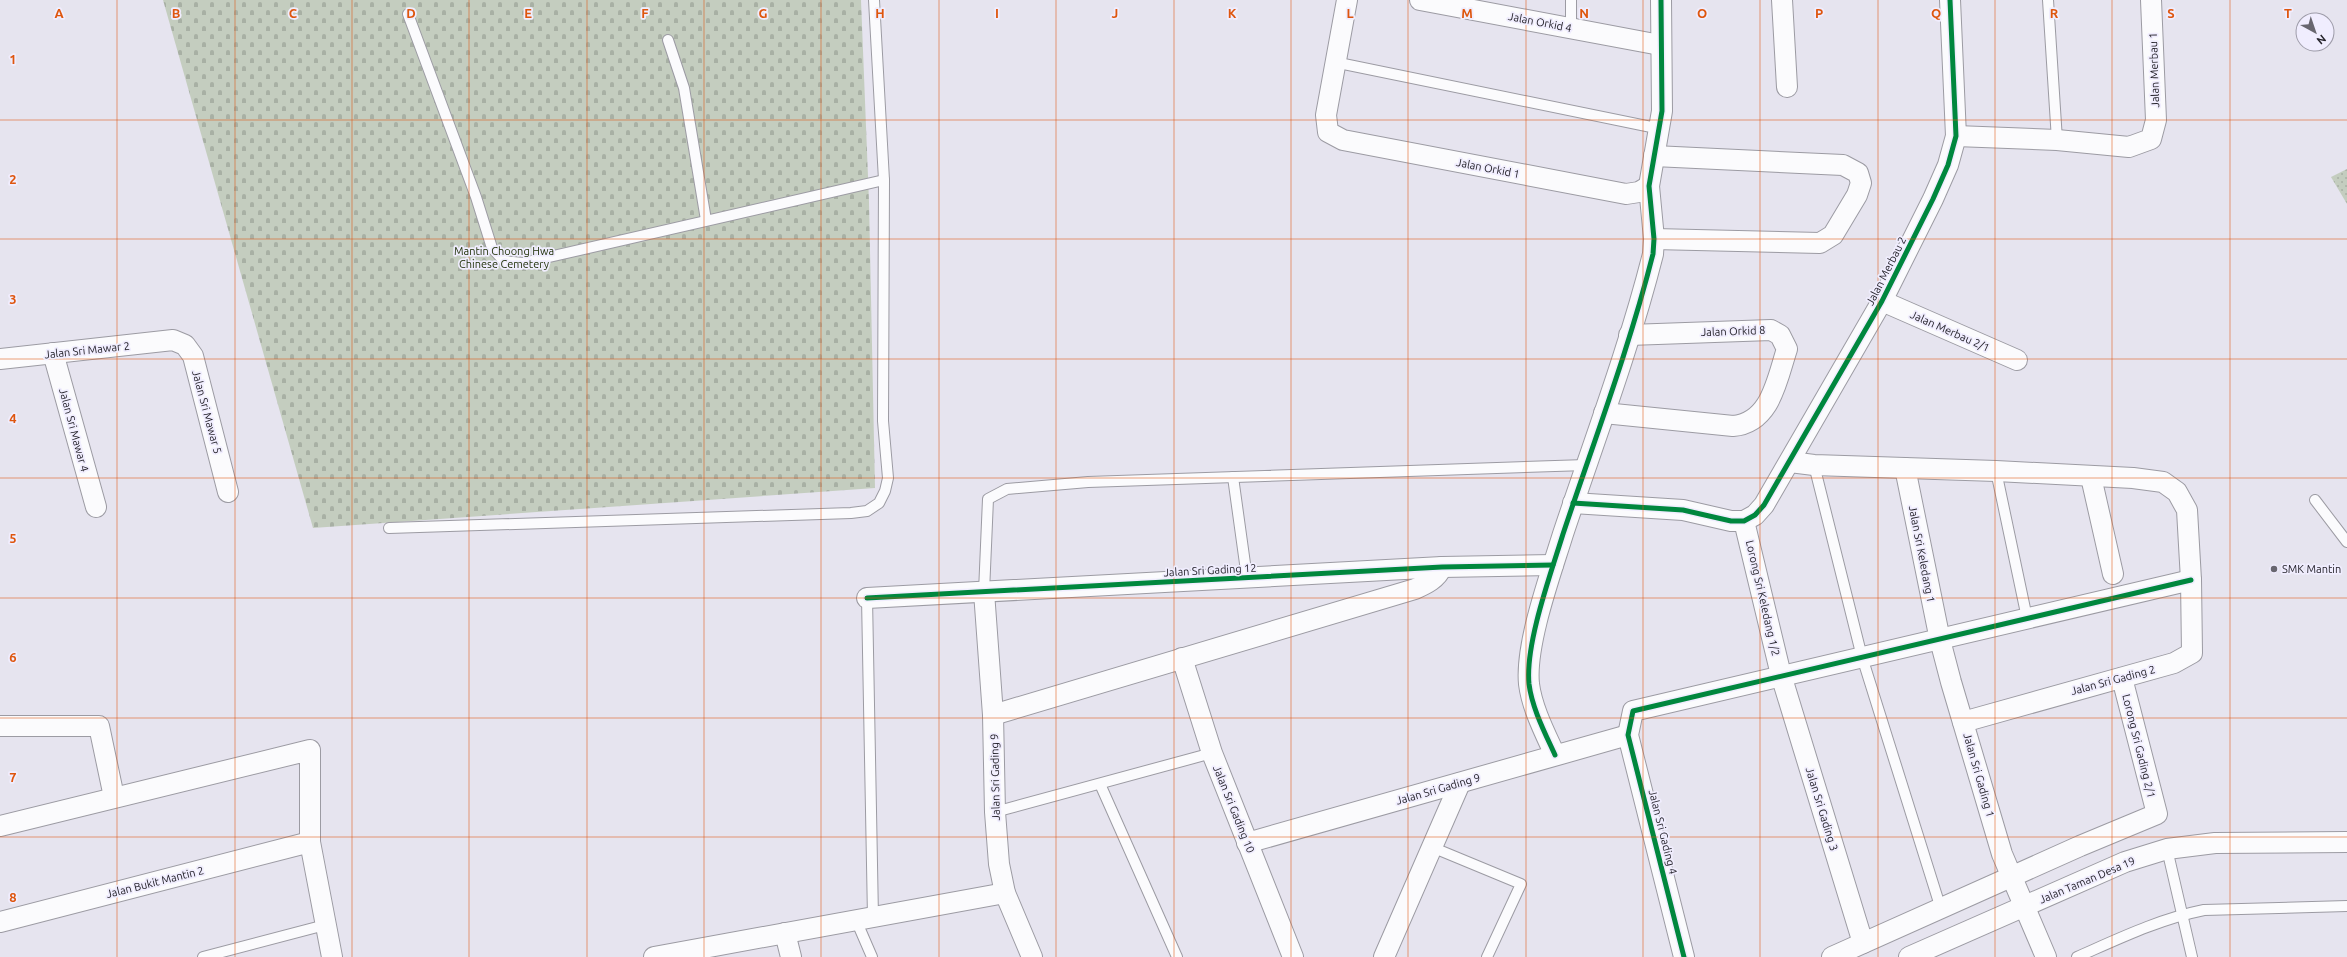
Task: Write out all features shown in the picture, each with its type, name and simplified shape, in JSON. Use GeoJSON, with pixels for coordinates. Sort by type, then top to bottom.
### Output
{"type":"FeatureCollection","features":[{"type":"Feature","properties":{"kind":"street"},"geometry":{"type":"LineString","coordinates":[[1334,62],[1348,0]]}},
{"type":"Feature","properties":{"kind":"street","name":"Jalan Orkid 4"},"geometry":{"type":"LineString","coordinates":[[1420,0],[1473,5],[1572,28],[1660,45]]}},
{"type":"Feature","properties":{"kind":"street"},"geometry":{"type":"LineString","coordinates":[[1555,755],[1543,727],[1529,684],[1533,641],[1553,565],[1646,283],[1654,239],[1649,186],[1654,156],[1661,129],[1662,111],[1660,0]]}},
{"type":"Feature","properties":{"kind":"street"},"geometry":{"type":"LineString","coordinates":[[1782,0],[1787,87]]}},
{"type":"Feature","properties":{"kind":"street","name":"Jalan Merbau 2"},"geometry":{"type":"LineString","coordinates":[[1744,521],[1756,515],[1790,462],[1882,301],[1933,199],[1948,165],[1956,136],[1950,0]]}},
{"type":"Feature","properties":{"kind":"street","name":"Jalan Merbau 1"},"geometry":{"type":"LineString","coordinates":[[2057,140],[2130,146],[2151,139],[2156,120],[2151,0]]}},
{"type":"Feature","properties":{"kind":"street","name":"Jalan Orkid 1"},"geometry":{"type":"LineString","coordinates":[[1334,62],[1326,115],[1328,132],[1343,140],[1626,194],[1639,192],[1649,186]]}},
{"type":"Feature","properties":{"kind":"street"},"geometry":{"type":"LineString","coordinates":[[1956,136],[2057,140]]}},
{"type":"Feature","properties":{"kind":"street"},"geometry":{"type":"LineString","coordinates":[[1654,156],[1843,165],[1858,173],[1861,183],[1857,195],[1833,236],[1820,243],[1654,239]]}},
{"type":"Feature","properties":{"kind":"street","name":"Jalan Merbau 2/1"},"geometry":{"type":"LineString","coordinates":[[1882,301],[2017,360]]}},
{"type":"Feature","properties":{"kind":"street","name":"Jalan Orkid 8"},"geometry":{"type":"LineString","coordinates":[[1604,413],[1733,426],[1745,425],[1756,420],[1763,411],[1772,394],[1787,349],[1780,335],[1771,330],[1629,335]]}},
{"type":"Feature","properties":{"kind":"street","name":"Jalan Sri Mawar 2"},"geometry":{"type":"LineString","coordinates":[[0,360],[173,340]]}},
{"type":"Feature","properties":{"kind":"street","name":"Jalan Sri Mawar 5"},"geometry":{"type":"LineString","coordinates":[[173,340],[185,345],[193,356],[228,492]]}},
{"type":"Feature","properties":{"kind":"street","name":"Jalan Sri Mawar 4"},"geometry":{"type":"LineString","coordinates":[[53,353],[96,507]]}},
{"type":"Feature","properties":{"kind":"street"},"geometry":{"type":"LineString","coordinates":[[1781,675],[1940,640],[2191,580],[2187,510],[2177,492],[2163,482],[2133,478],[1996,471],[1814,465],[1790,462]]}},
{"type":"Feature","properties":{"kind":"street","name":"Jalan Sri Keledang 1"},"geometry":{"type":"LineString","coordinates":[[1905,468],[1940,640]]}},
{"type":"Feature","properties":{"kind":"street"},"geometry":{"type":"LineString","coordinates":[[2091,477],[2113,574]]}},
{"type":"Feature","properties":{"kind":"street"},"geometry":{"type":"LineString","coordinates":[[1573,503],[1683,510],[1731,521],[1744,521]]}},
{"type":"Feature","properties":{"kind":"street","name":"Lorong Sri Keledang 1/2"},"geometry":{"type":"LineString","coordinates":[[1744,521],[1781,675]]}},
{"type":"Feature","properties":{"kind":"street","name":"Jalan Sri Gading 12"},"geometry":{"type":"LineString","coordinates":[[867,598],[1442,567],[1553,565]]}},
{"type":"Feature","properties":{"kind":"street"},"geometry":{"type":"LineString","coordinates":[[993,715],[1414,588],[1429,582],[1440,572],[1442,567]]}},
{"type":"Feature","properties":{"kind":"street","name":"Jalan Sri Gading 2"},"geometry":{"type":"LineString","coordinates":[[1963,722],[2174,663],[2192,653],[2191,580]]}},
{"type":"Feature","properties":{"kind":"street","name":"Jalan Sri Gading 9"},"geometry":{"type":"LineString","coordinates":[[984,592],[993,715],[995,812],[999,864],[1005,894],[1032,957]]}},
{"type":"Feature","properties":{"kind":"street","name":"Jalan Sri Gading 1"},"geometry":{"type":"LineString","coordinates":[[1940,640],[1963,722],[2011,878],[2046,957]]}},
{"type":"Feature","properties":{"kind":"street","name":"Jalan Sri Gading 10"},"geometry":{"type":"LineString","coordinates":[[1182,658],[1212,753],[1293,957]]}},
{"type":"Feature","properties":{"kind":"street","name":"Jalan Sri Gading 4"},"geometry":{"type":"LineString","coordinates":[[1684,957],[1628,735],[1633,711],[1781,675]]}},
{"type":"Feature","properties":{"kind":"street","name":"Jalan Sri Gading 3"},"geometry":{"type":"LineString","coordinates":[[1781,675],[1863,943]]}},
{"type":"Feature","properties":{"kind":"street","name":"Lorong Sri Gading 2/1"},"geometry":{"type":"LineString","coordinates":[[2011,878],[2157,814],[2122,678]]}},
{"type":"Feature","properties":{"kind":"street"},"geometry":{"type":"LineString","coordinates":[[0,726],[99,726],[114,797]]}},
{"type":"Feature","properties":{"kind":"street","name":"Jalan Sri Gading 9"},"geometry":{"type":"LineString","coordinates":[[1247,843],[1628,735]]}},
{"type":"Feature","properties":{"kind":"street"},"geometry":{"type":"LineString","coordinates":[[0,826],[310,750],[310,842],[332,957]]}},
{"type":"Feature","properties":{"kind":"street"},"geometry":{"type":"LineString","coordinates":[[1384,957],[1434,848],[1460,783]]}},
{"type":"Feature","properties":{"kind":"street","name":"Jalan Bukit Mantin 2"},"geometry":{"type":"LineString","coordinates":[[0,922],[310,842]]}},
{"type":"Feature","properties":{"kind":"street","name":"Jalan Taman Desa 19"},"geometry":{"type":"LineString","coordinates":[[1909,957],[2024,908],[2125,862],[2167,849],[2215,843],[2347,842]]}},
{"type":"Feature","properties":{"kind":"street"},"geometry":{"type":"LineString","coordinates":[[1832,957],[2011,878]]}},
{"type":"Feature","properties":{"kind":"street"},"geometry":{"type":"LineString","coordinates":[[654,957],[1005,894]]}},
{"type":"Feature","properties":{"kind":"street"},"geometry":{"type":"LineString","coordinates":[[785,933],[791,957]]}},
{"type":"Feature","properties":{"kind":"lane"},"geometry":{"type":"LineString","coordinates":[[389,528],[851,513],[867,511],[879,503],[885,491],[888,478],[882,421],[884,180],[874,0]]}},
{"type":"Feature","properties":{"kind":"lane"},"geometry":{"type":"LineString","coordinates":[[1571,0],[1572,28]]}},
{"type":"Feature","properties":{"kind":"lane"},"geometry":{"type":"LineString","coordinates":[[2048,0],[2057,140]]}},
{"type":"Feature","properties":{"kind":"lane"},"geometry":{"type":"LineString","coordinates":[[408,14],[476,197],[492,248],[504,262],[523,263],[884,180]]}},
{"type":"Feature","properties":{"kind":"lane"},"geometry":{"type":"LineString","coordinates":[[668,40],[684,88],[706,220]]}},
{"type":"Feature","properties":{"kind":"lane"},"geometry":{"type":"LineString","coordinates":[[1334,62],[1661,129]]}},
{"type":"Feature","properties":{"kind":"lane"},"geometry":{"type":"LineString","coordinates":[[984,592],[988,499],[1007,488],[1088,482],[1586,465]]}},
{"type":"Feature","properties":{"kind":"lane"},"geometry":{"type":"LineString","coordinates":[[1814,465],[1862,657],[1941,909]]}},
{"type":"Feature","properties":{"kind":"lane"},"geometry":{"type":"LineString","coordinates":[[1996,471],[2027,618]]}},
{"type":"Feature","properties":{"kind":"lane"},"geometry":{"type":"LineString","coordinates":[[1233,478],[1247,578]]}},
{"type":"Feature","properties":{"kind":"lane"},"geometry":{"type":"LineString","coordinates":[[2315,500],[2347,542]]}},
{"type":"Feature","properties":{"kind":"lane"},"geometry":{"type":"LineString","coordinates":[[867,598],[864,919],[872,957]]}},
{"type":"Feature","properties":{"kind":"lane"},"geometry":{"type":"LineString","coordinates":[[995,812],[1212,753]]}},
{"type":"Feature","properties":{"kind":"lane"},"geometry":{"type":"LineString","coordinates":[[1100,784],[1177,957]]}},
{"type":"Feature","properties":{"kind":"lane"},"geometry":{"type":"LineString","coordinates":[[1434,848],[1521,884],[1487,957]]}},
{"type":"Feature","properties":{"kind":"lane"},"geometry":{"type":"LineString","coordinates":[[2167,849],[2192,957]]}},
{"type":"Feature","properties":{"kind":"lane"},"geometry":{"type":"LineString","coordinates":[[2077,957],[2183,914],[2204,910],[2347,906]]}},
{"type":"Feature","properties":{"kind":"lane"},"geometry":{"type":"LineString","coordinates":[[203,957],[325,925]]}},
{"type":"Feature","properties":{"kind":"green space","name":"Mantin Choong Hwa Chinese Cemetery"},"geometry":{"type":"Polygon","coordinates":[[[163,0],[861,0],[869,202],[875,488],[313,528],[163,0]]]}},
{"type":"Feature","properties":{"kind":"green space"},"geometry":{"type":"Polygon","coordinates":[[[2347,169],[2347,204],[2331,177],[2347,169]]]}},
{"type":"Feature","properties":{"kind":"cycle path"},"geometry":{"type":"LineString","coordinates":[[1555,755],[1539,720],[1533,702],[1529,684],[1531,649],[1546,588],[1611,395],[1644,289],[1653,254],[1654,239],[1649,186],[1662,111],[1661,0]]}},
{"type":"Feature","properties":{"kind":"cycle path"},"geometry":{"type":"LineString","coordinates":[[1573,503],[1683,510],[1731,521],[1744,521],[1755,515],[1764,505],[1882,301],[1933,199],[1948,165],[1956,136],[1950,0]]}},
{"type":"Feature","properties":{"kind":"cycle path"},"geometry":{"type":"LineString","coordinates":[[867,598],[1442,567],[1553,565]]}},
{"type":"Feature","properties":{"kind":"cycle path"},"geometry":{"type":"LineString","coordinates":[[1684,957],[1628,735],[1633,711],[2191,580]]}},
{"type":"Feature","properties":{"kind":"place","name":"SMK Mantin"},"geometry":{"type":"Point","coordinates":[2274,569]}}]}
